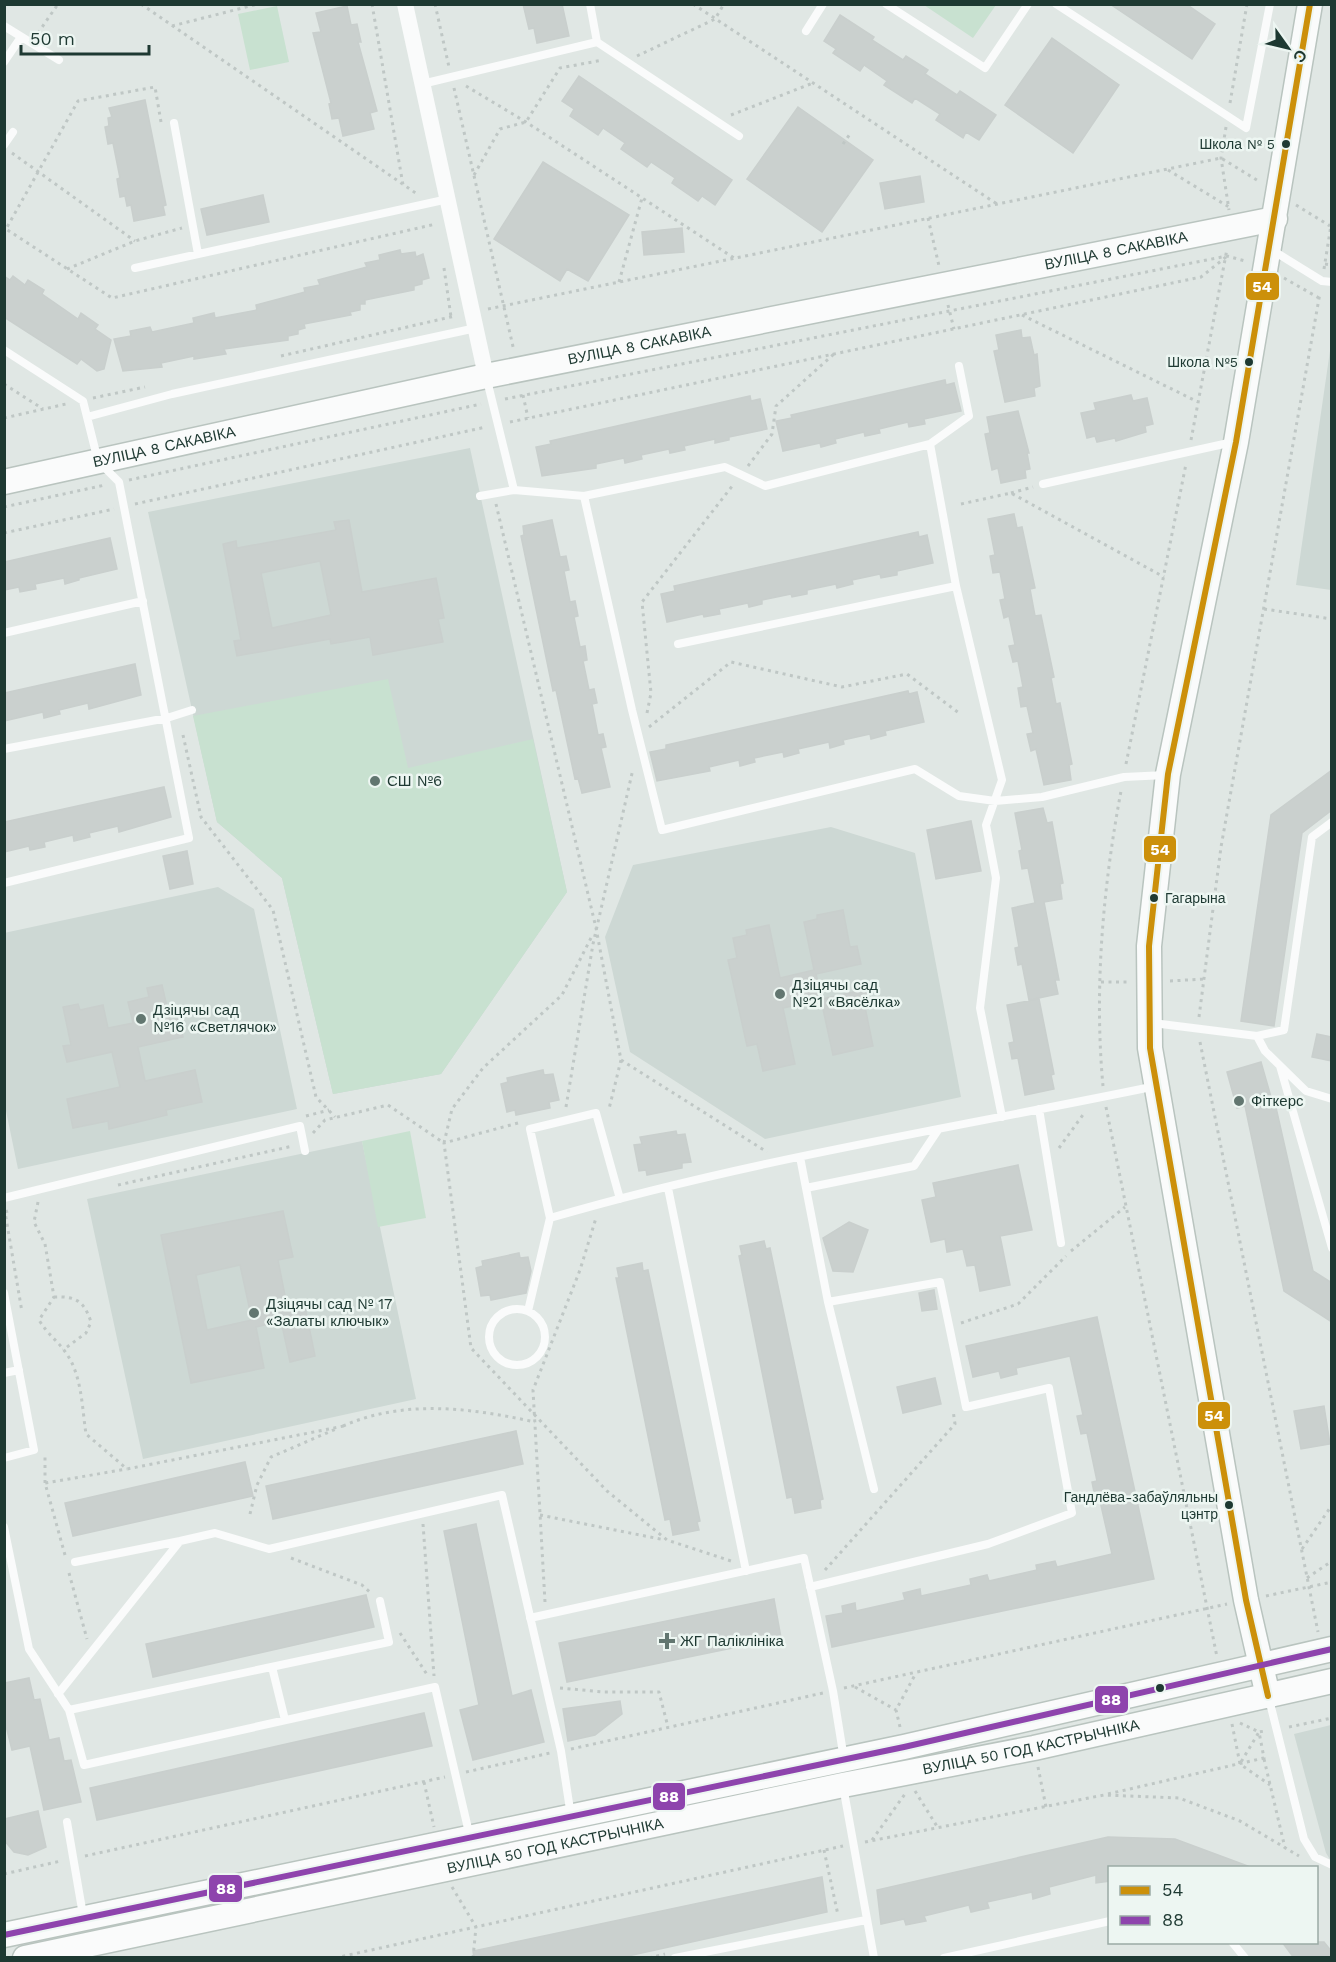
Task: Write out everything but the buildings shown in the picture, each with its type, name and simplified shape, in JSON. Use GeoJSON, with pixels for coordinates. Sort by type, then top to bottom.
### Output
{"type":"FeatureCollection","features":[{"type":"Feature","properties":{"kind":"main road"},"geometry":{"type":"LineString","coordinates":[[1268,1696],[1246,1600],[1156,1086],[1150,1048],[1149,946],[1168,774],[1236,442],[1310,4]]}},
{"type":"Feature","properties":{"kind":"main road","name":"ВУЛІЦА 8 САКАВІКА"},"geometry":{"type":"LineString","coordinates":[[4,482],[486,376],[1275,219]]}},
{"type":"Feature","properties":{"kind":"main road","name":"ВУЛІЦА 50 ГОД КАСТРЫЧНІКА"},"geometry":{"type":"LineString","coordinates":[[4,1935],[844,1759],[1326,1650]]}},
{"type":"Feature","properties":{"kind":"main road","name":"ВУЛІЦА 50 ГОД КАСТРЫЧНІКА"},"geometry":{"type":"LineString","coordinates":[[25,1958],[843,1785],[1034,1748],[1332,1682]]}},
{"type":"Feature","properties":{"kind":"street"},"geometry":{"type":"LineString","coordinates":[[405,4],[486,376]]}},
{"type":"Feature","properties":{"kind":"lane"},"geometry":{"type":"LineString","coordinates":[[590,4],[597,42],[739,136]]}},
{"type":"Feature","properties":{"kind":"lane"},"geometry":{"type":"LineString","coordinates":[[806,31],[823,4]]}},
{"type":"Feature","properties":{"kind":"lane"},"geometry":{"type":"LineString","coordinates":[[886,4],[986,68],[1028,4]]}},
{"type":"Feature","properties":{"kind":"lane"},"geometry":{"type":"LineString","coordinates":[[1056,4],[1246,128],[1270,4]]}},
{"type":"Feature","properties":{"kind":"lane"},"geometry":{"type":"LineString","coordinates":[[4,26],[59,60]]}},
{"type":"Feature","properties":{"kind":"lane"},"geometry":{"type":"LineString","coordinates":[[4,62],[21,37]]}},
{"type":"Feature","properties":{"kind":"lane"},"geometry":{"type":"LineString","coordinates":[[422,84],[597,42]]}},
{"type":"Feature","properties":{"kind":"lane"},"geometry":{"type":"LineString","coordinates":[[174,123],[198,254]]}},
{"type":"Feature","properties":{"kind":"lane"},"geometry":{"type":"LineString","coordinates":[[4,146],[13,132]]}},
{"type":"Feature","properties":{"kind":"lane"},"geometry":{"type":"LineString","coordinates":[[135,268],[448,199]]}},
{"type":"Feature","properties":{"kind":"lane"},"geometry":{"type":"LineString","coordinates":[[1269,248],[1327,282]]}},
{"type":"Feature","properties":{"kind":"lane"},"geometry":{"type":"LineString","coordinates":[[87,417],[474,320]]}},
{"type":"Feature","properties":{"kind":"lane"},"geometry":{"type":"LineString","coordinates":[[4,350],[83,401],[98,461],[119,482],[189,838],[4,883]]}},
{"type":"Feature","properties":{"kind":"lane"},"geometry":{"type":"LineString","coordinates":[[480,496],[514,490],[584,496],[725,467],[765,486],[930,444],[969,416],[959,366]]}},
{"type":"Feature","properties":{"kind":"lane"},"geometry":{"type":"LineString","coordinates":[[486,376],[514,490]]}},
{"type":"Feature","properties":{"kind":"lane"},"geometry":{"type":"LineString","coordinates":[[1043,484],[1189,450],[1236,442]]}},
{"type":"Feature","properties":{"kind":"lane"},"geometry":{"type":"LineString","coordinates":[[930,444],[956,586],[1002,780],[986,825],[996,878],[980,1008],[1002,1117]]}},
{"type":"Feature","properties":{"kind":"lane"},"geometry":{"type":"LineString","coordinates":[[584,496],[662,830],[915,770],[959,796],[995,801],[1042,797],[1124,777],[1168,774]]}},
{"type":"Feature","properties":{"kind":"lane"},"geometry":{"type":"LineString","coordinates":[[678,644],[956,586]]}},
{"type":"Feature","properties":{"kind":"lane"},"geometry":{"type":"LineString","coordinates":[[4,633],[144,601]]}},
{"type":"Feature","properties":{"kind":"lane"},"geometry":{"type":"LineString","coordinates":[[4,749],[167,718],[192,710]]}},
{"type":"Feature","properties":{"kind":"lane"},"geometry":{"type":"LineString","coordinates":[[1149,1023],[1257,1036],[1284,1030],[1312,837],[1332,822]]}},
{"type":"Feature","properties":{"kind":"lane"},"geometry":{"type":"LineString","coordinates":[[1257,1036],[1265,1051],[1306,1091],[1332,1099]]}},
{"type":"Feature","properties":{"kind":"lane"},"geometry":{"type":"LineString","coordinates":[[1280,1066],[1332,1248]]}},
{"type":"Feature","properties":{"kind":"lane"},"geometry":{"type":"LineString","coordinates":[[550,1218],[600,1203],[800,1157],[1156,1086]]}},
{"type":"Feature","properties":{"kind":"lane"},"geometry":{"type":"LineString","coordinates":[[1039,1110],[1061,1243]]}},
{"type":"Feature","properties":{"kind":"lane"},"geometry":{"type":"LineString","coordinates":[[528,1311],[550,1218],[530,1129],[596,1113],[620,1199]]}},
{"type":"Feature","properties":{"kind":"lane"},"geometry":{"type":"LineString","coordinates":[[4,1198],[300,1126],[304,1148]]}},
{"type":"Feature","properties":{"kind":"lane"},"geometry":{"type":"LineString","coordinates":[[806,1188],[914,1166],[938,1130]]}},
{"type":"Feature","properties":{"kind":"lane"},"geometry":{"type":"LineString","coordinates":[[800,1157],[828,1302],[874,1489]]}},
{"type":"Feature","properties":{"kind":"lane"},"geometry":{"type":"LineString","coordinates":[[668,1188],[745,1568]]}},
{"type":"Feature","properties":{"kind":"lane"},"geometry":{"type":"LineString","coordinates":[[810,1587],[988,1544],[1072,1513],[1049,1388],[966,1407],[940,1282],[828,1302]]}},
{"type":"Feature","properties":{"kind":"lane"},"geometry":{"type":"LineString","coordinates":[[4,1458],[34,1450],[5,1292]]}},
{"type":"Feature","properties":{"kind":"lane"},"geometry":{"type":"LineString","coordinates":[[509,1310],[528,1311],[536,1316],[545,1332],[542,1349],[530,1362],[521,1365],[504,1362],[491,1348],[489,1339],[494,1321],[509,1310]]}},
{"type":"Feature","properties":{"kind":"lane"},"geometry":{"type":"LineString","coordinates":[[4,1373],[19,1370]]}},
{"type":"Feature","properties":{"kind":"lane"},"geometry":{"type":"LineString","coordinates":[[75,1562],[214,1533],[269,1549],[502,1495],[561,1751],[571,1816]]}},
{"type":"Feature","properties":{"kind":"lane"},"geometry":{"type":"LineString","coordinates":[[4,1527],[29,1649],[69,1710],[84,1765],[435,1687],[470,1837]]}},
{"type":"Feature","properties":{"kind":"lane"},"geometry":{"type":"LineString","coordinates":[[58,1694],[180,1541]]}},
{"type":"Feature","properties":{"kind":"lane"},"geometry":{"type":"LineString","coordinates":[[530,1618],[745,1568],[804,1558],[833,1691],[844,1759]]}},
{"type":"Feature","properties":{"kind":"lane"},"geometry":{"type":"LineString","coordinates":[[69,1710],[389,1642],[380,1601]]}},
{"type":"Feature","properties":{"kind":"lane"},"geometry":{"type":"LineString","coordinates":[[272,1667],[285,1720]]}},
{"type":"Feature","properties":{"kind":"lane"},"geometry":{"type":"LineString","coordinates":[[1268,1696],[1304,1839],[1316,1857],[1332,1865]]}},
{"type":"Feature","properties":{"kind":"lane"},"geometry":{"type":"LineString","coordinates":[[843,1785],[874,1958]]}},
{"type":"Feature","properties":{"kind":"lane"},"geometry":{"type":"LineString","coordinates":[[67,1822],[84,1918]]}},
{"type":"Feature","properties":{"kind":"lane"},"geometry":{"type":"LineString","coordinates":[[673,1955],[728,1947],[866,1920]]}},
{"type":"Feature","properties":{"kind":"lane"},"geometry":{"type":"LineString","coordinates":[[944,1958],[1108,1921]]}},
{"type":"Feature","properties":{"kind":"lane"},"geometry":{"type":"LineString","coordinates":[[1234,1944],[1245,1958]]}},
{"type":"Feature","properties":{"kind":"lane"},"geometry":{"type":"LineString","coordinates":[[728,1947],[730,1958]]}},
{"type":"Feature","properties":{"kind":"path"},"geometry":{"type":"LineString","coordinates":[[36,37],[58,4]]}},
{"type":"Feature","properties":{"kind":"path"},"geometry":{"type":"LineString","coordinates":[[141,4],[430,203]]}},
{"type":"Feature","properties":{"kind":"path"},"geometry":{"type":"LineString","coordinates":[[172,26],[258,4]]}},
{"type":"Feature","properties":{"kind":"path"},"geometry":{"type":"LineString","coordinates":[[372,4],[403,185]]}},
{"type":"Feature","properties":{"kind":"path"},"geometry":{"type":"LineString","coordinates":[[435,4],[504,306]]}},
{"type":"Feature","properties":{"kind":"path"},"geometry":{"type":"LineString","coordinates":[[693,4],[997,204]]}},
{"type":"Feature","properties":{"kind":"path"},"geometry":{"type":"LineString","coordinates":[[626,61],[715,19],[724,4]]}},
{"type":"Feature","properties":{"kind":"path"},"geometry":{"type":"LineString","coordinates":[[279,356],[474,320],[504,306],[1221,158],[1247,4]]}},
{"type":"Feature","properties":{"kind":"path"},"geometry":{"type":"LineString","coordinates":[[474,175],[500,129],[526,122],[560,68],[604,60]]}},
{"type":"Feature","properties":{"kind":"path"},"geometry":{"type":"LineString","coordinates":[[451,77],[526,122],[734,258]]}},
{"type":"Feature","properties":{"kind":"path"},"geometry":{"type":"LineString","coordinates":[[716,121],[813,83]]}},
{"type":"Feature","properties":{"kind":"path"},"geometry":{"type":"LineString","coordinates":[[843,144],[850,134]]}},
{"type":"Feature","properties":{"kind":"path"},"geometry":{"type":"LineString","coordinates":[[4,146],[135,241],[68,269]]}},
{"type":"Feature","properties":{"kind":"path"},"geometry":{"type":"LineString","coordinates":[[1167,169],[1229,207]]}},
{"type":"Feature","properties":{"kind":"path"},"geometry":{"type":"LineString","coordinates":[[619,282],[642,198]]}},
{"type":"Feature","properties":{"kind":"path"},"geometry":{"type":"LineString","coordinates":[[1326,1650],[1307,1578],[1197,1028],[1221,847],[1327,282],[1325,264],[1332,219]]}},
{"type":"Feature","properties":{"kind":"path"},"geometry":{"type":"LineString","coordinates":[[4,507],[492,401],[1227,256],[1201,277],[498,425],[4,533]]}},
{"type":"Feature","properties":{"kind":"path"},"geometry":{"type":"LineString","coordinates":[[1325,264],[1332,265]]}},
{"type":"Feature","properties":{"kind":"path"},"geometry":{"type":"LineString","coordinates":[[1022,315],[1198,402]]}},
{"type":"Feature","properties":{"kind":"path"},"geometry":{"type":"LineString","coordinates":[[4,384],[45,409]]}},
{"type":"Feature","properties":{"kind":"path"},"geometry":{"type":"LineString","coordinates":[[4,418],[152,385]]}},
{"type":"Feature","properties":{"kind":"path"},"geometry":{"type":"LineString","coordinates":[[961,504],[1043,484]]}},
{"type":"Feature","properties":{"kind":"path"},"geometry":{"type":"LineString","coordinates":[[1011,493],[1164,577]]}},
{"type":"Feature","properties":{"kind":"path"},"geometry":{"type":"LineString","coordinates":[[493,494],[596,928],[621,1060],[602,1135]]}},
{"type":"Feature","properties":{"kind":"path"},"geometry":{"type":"LineString","coordinates":[[1264,609],[1332,619]]}},
{"type":"Feature","properties":{"kind":"path"},"geometry":{"type":"LineString","coordinates":[[643,732],[730,662],[842,687],[907,674],[960,713]]}},
{"type":"Feature","properties":{"kind":"path"},"geometry":{"type":"LineString","coordinates":[[179,714],[201,817],[273,910],[316,1097],[335,1117]]}},
{"type":"Feature","properties":{"kind":"path"},"geometry":{"type":"LineString","coordinates":[[596,928],[562,995],[483,1068],[452,1108],[444,1143],[471,1348],[607,1491],[667,1540]]}},
{"type":"Feature","properties":{"kind":"path"},"geometry":{"type":"LineString","coordinates":[[621,1060],[766,1152],[778,1150]]}},
{"type":"Feature","properties":{"kind":"path"},"geometry":{"type":"LineString","coordinates":[[1092,1086],[1103,1084]]}},
{"type":"Feature","properties":{"kind":"path"},"geometry":{"type":"LineString","coordinates":[[118,1185],[304,1148],[325,1120],[388,1105],[444,1143]]}},
{"type":"Feature","properties":{"kind":"path"},"geometry":{"type":"LineString","coordinates":[[1048,1163],[1085,1111],[1106,1105]]}},
{"type":"Feature","properties":{"kind":"path"},"geometry":{"type":"LineString","coordinates":[[48,1200],[37,1203],[34,1222],[45,1244],[54,1297],[39,1320],[49,1337],[63,1350],[79,1385],[86,1434],[127,1469]]}},
{"type":"Feature","properties":{"kind":"path"},"geometry":{"type":"LineString","coordinates":[[546,1615],[533,1390],[580,1270],[600,1203]]}},
{"type":"Feature","properties":{"kind":"path"},"geometry":{"type":"LineString","coordinates":[[15,1209],[5,1212],[23,1316]]}},
{"type":"Feature","properties":{"kind":"path"},"geometry":{"type":"LineString","coordinates":[[54,1297],[72,1296],[85,1305],[92,1322],[86,1333],[63,1350]]}},
{"type":"Feature","properties":{"kind":"path"},"geometry":{"type":"LineString","coordinates":[[250,1514],[257,1485],[271,1457],[362,1418],[431,1407],[484,1411],[535,1422]]}},
{"type":"Feature","properties":{"kind":"path"},"geometry":{"type":"LineString","coordinates":[[45,1483],[344,1426]]}},
{"type":"Feature","properties":{"kind":"path"},"geometry":{"type":"LineString","coordinates":[[45,1454],[45,1483],[91,1653]]}},
{"type":"Feature","properties":{"kind":"path"},"geometry":{"type":"LineString","coordinates":[[1302,1549],[1332,1505]]}},
{"type":"Feature","properties":{"kind":"path"},"geometry":{"type":"LineString","coordinates":[[422,1513],[435,1687]]}},
{"type":"Feature","properties":{"kind":"path"},"geometry":{"type":"LineString","coordinates":[[540,1515],[667,1540],[745,1568]]}},
{"type":"Feature","properties":{"kind":"path"},"geometry":{"type":"LineString","coordinates":[[269,1549],[362,1585],[380,1601]]}},
{"type":"Feature","properties":{"kind":"path"},"geometry":{"type":"LineString","coordinates":[[1307,1578],[1332,1561]]}},
{"type":"Feature","properties":{"kind":"path"},"geometry":{"type":"LineString","coordinates":[[4,1874],[1332,1581]]}},
{"type":"Feature","properties":{"kind":"path"},"geometry":{"type":"LineString","coordinates":[[398,1630],[435,1687]]}},
{"type":"Feature","properties":{"kind":"path"},"geometry":{"type":"LineString","coordinates":[[558,1678],[560,1689],[659,1692],[668,1727]]}},
{"type":"Feature","properties":{"kind":"path"},"geometry":{"type":"LineString","coordinates":[[854,1686],[896,1710]]}},
{"type":"Feature","properties":{"kind":"path"},"geometry":{"type":"LineString","coordinates":[[1231,1718],[1259,1732],[1332,1718]]}},
{"type":"Feature","properties":{"kind":"path"},"geometry":{"type":"LineString","coordinates":[[1259,1732],[1285,1848]]}},
{"type":"Feature","properties":{"kind":"path"},"geometry":{"type":"LineString","coordinates":[[1240,1764],[1259,1732]]}},
{"type":"Feature","properties":{"kind":"path"},"geometry":{"type":"LineString","coordinates":[[1034,1748],[1046,1807]]}},
{"type":"Feature","properties":{"kind":"path"},"geometry":{"type":"LineString","coordinates":[[335,1958],[824,1850],[1104,1795],[1264,1758]]}},
{"type":"Feature","properties":{"kind":"path"},"geometry":{"type":"LineString","coordinates":[[1240,1764],[1270,1785]]}},
{"type":"Feature","properties":{"kind":"path"},"geometry":{"type":"LineString","coordinates":[[871,1841],[911,1786]]}},
{"type":"Feature","properties":{"kind":"path"},"geometry":{"type":"LineString","coordinates":[[1104,1795],[1179,1798],[1240,1821],[1306,1861]]}},
{"type":"Feature","properties":{"kind":"path"},"geometry":{"type":"LineString","coordinates":[[824,1850],[838,1918]]}},
{"type":"Feature","properties":{"kind":"path"},"geometry":{"type":"LineString","coordinates":[[473,1958],[476,1927]]}},
{"type":"Feature","properties":{"kind":"path"},"geometry":{"type":"LineString","coordinates":[[649,1958],[673,1955]]}},
{"type":"Feature","properties":{"kind":"shaded area"},"geometry":{"type":"Polygon","coordinates":[[[1331,344],[1332,590],[1296,585],[1331,344]]]}},
{"type":"Feature","properties":{"kind":"shaded area","name":"СШ №6"},"geometry":{"type":"Polygon","coordinates":[[[470,448],[567,892],[441,1074],[333,1094],[282,878],[217,822],[148,512],[470,448]]]}},
{"type":"Feature","properties":{"kind":"shaded area","name":"Дзіцячы сад №21 «Вясёлка»"},"geometry":{"type":"Polygon","coordinates":[[[831,827],[915,853],[961,1097],[765,1139],[630,1052],[605,937],[633,865],[831,827]]]}},
{"type":"Feature","properties":{"kind":"shaded area","name":"Дзіцячы сад №16 «Светлячок»"},"geometry":{"type":"Polygon","coordinates":[[[218,887],[254,909],[297,1109],[18,1169],[5,1106],[4,933],[218,887]]]}},
{"type":"Feature","properties":{"kind":"shaded area","name":"Дзіцячы сад № 17 «Залаты ключык»"},"geometry":{"type":"Polygon","coordinates":[[[362,1141],[416,1399],[143,1459],[87,1199],[362,1141]]]}},
{"type":"Feature","properties":{"kind":"shaded area"},"geometry":{"type":"Polygon","coordinates":[[[1331,1725],[1331,1861],[1326,1853],[1294,1734],[1331,1725]]]}},
{"type":"Feature","properties":{"kind":"green space"},"geometry":{"type":"Polygon","coordinates":[[[996,4],[973,38],[924,5],[996,4]]]}},
{"type":"Feature","properties":{"kind":"green space"},"geometry":{"type":"Polygon","coordinates":[[[277,6],[289,62],[250,70],[238,14],[277,6]]]}},
{"type":"Feature","properties":{"kind":"green space"},"geometry":{"type":"Polygon","coordinates":[[[388,679],[408,768],[533,739],[567,892],[441,1074],[333,1094],[282,878],[217,822],[193,716],[388,679]]]}},
{"type":"Feature","properties":{"kind":"green space"},"geometry":{"type":"Polygon","coordinates":[[[410,1131],[426,1218],[378,1227],[362,1141],[410,1131]]]}},
{"type":"Feature","properties":{"kind":"transit line","name":"54"},"geometry":{"type":"LineString","coordinates":[[1268,1696],[1246,1600],[1150,1048],[1149,946],[1168,774],[1236,442],[1310,4]]}},
{"type":"Feature","properties":{"kind":"transit line","name":"88"},"geometry":{"type":"LineString","coordinates":[[4,1935],[904,1747],[1332,1649]]}},
{"type":"Feature","properties":{"kind":"place","name":"Школа № 5"},"geometry":{"type":"Point","coordinates":[1286,144]}},
{"type":"Feature","properties":{"kind":"place","name":"Школа №5"},"geometry":{"type":"Point","coordinates":[1249,362]}},
{"type":"Feature","properties":{"kind":"place","name":"СШ №6"},"geometry":{"type":"Point","coordinates":[375,781]}},
{"type":"Feature","properties":{"kind":"place","name":"Гагарына"},"geometry":{"type":"Point","coordinates":[1154,898]}},
{"type":"Feature","properties":{"kind":"place","name":"Дзіцячы сад №21 «Вясёлка»"},"geometry":{"type":"Point","coordinates":[780,994]}},
{"type":"Feature","properties":{"kind":"place","name":"Дзіцячы сад №16 «Светлячок»"},"geometry":{"type":"Point","coordinates":[141,1019]}},
{"type":"Feature","properties":{"kind":"place","name":"Фіткерс"},"geometry":{"type":"Point","coordinates":[1239,1101]}},
{"type":"Feature","properties":{"kind":"place","name":"Дзіцячы сад № 17 «Залаты ключык»"},"geometry":{"type":"Point","coordinates":[254,1313]}},
{"type":"Feature","properties":{"kind":"place","name":"Гандлёва-забаўляльны цэнтр"},"geometry":{"type":"Point","coordinates":[1229,1505]}},
{"type":"Feature","properties":{"kind":"place","name":"ЖГ Паліклініка"},"geometry":{"type":"Point","coordinates":[667,1641]}}]}
